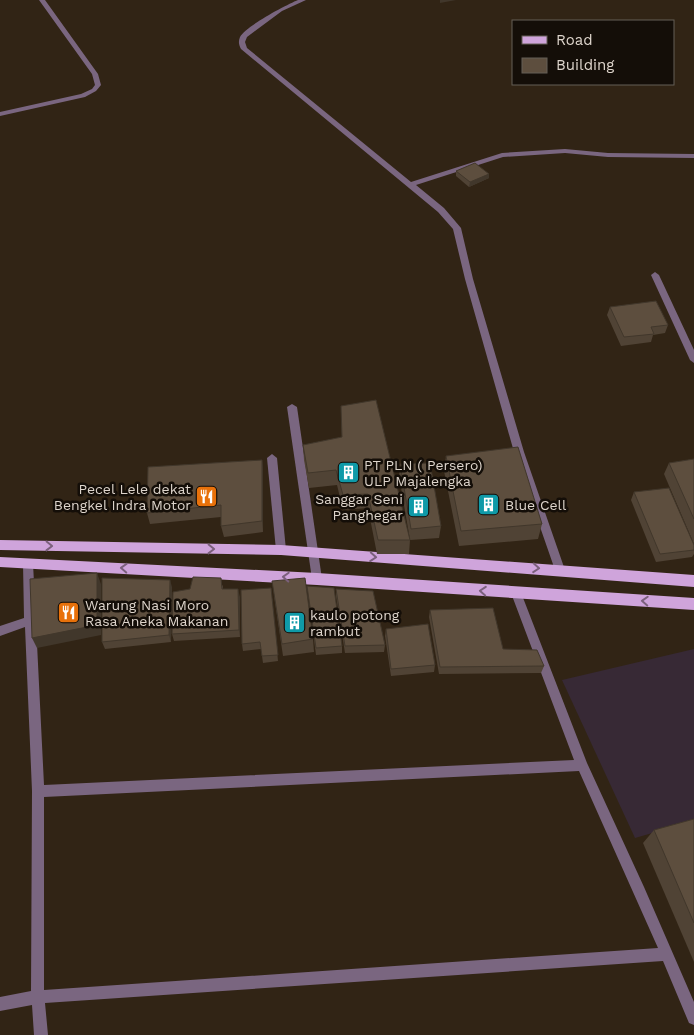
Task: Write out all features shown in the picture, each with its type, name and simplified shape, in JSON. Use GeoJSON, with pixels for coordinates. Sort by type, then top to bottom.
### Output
{"type":"FeatureCollection","features":[{"type":"Feature","properties":{"kind":"main road"},"geometry":{"type":"LineString","coordinates":[[0,545],[281,550],[694,581]]}},
{"type":"Feature","properties":{"kind":"main road"},"geometry":{"type":"LineString","coordinates":[[0,562],[316,579],[694,604]]}},
{"type":"Feature","properties":{"kind":"street"},"geometry":{"type":"LineString","coordinates":[[0,114],[84,96],[98,85],[94,74],[42,0]]}},
{"type":"Feature","properties":{"kind":"street"},"geometry":{"type":"LineString","coordinates":[[302,0],[280,10],[244,36],[242,42],[244,49],[449,217],[457,228],[469,279],[519,452],[560,570]]}},
{"type":"Feature","properties":{"kind":"street"},"geometry":{"type":"LineString","coordinates":[[409,185],[502,155],[565,151],[608,155],[694,156]]}},
{"type":"Feature","properties":{"kind":"street"},"geometry":{"type":"LineString","coordinates":[[655,275],[694,360]]}},
{"type":"Feature","properties":{"kind":"street"},"geometry":{"type":"LineString","coordinates":[[292,407],[316,579]]}},
{"type":"Feature","properties":{"kind":"street"},"geometry":{"type":"LineString","coordinates":[[272,458],[281,550]]}},
{"type":"Feature","properties":{"kind":"street"},"geometry":{"type":"LineString","coordinates":[[28,563],[29,621],[38,791],[37,997],[41,1035]]}},
{"type":"Feature","properties":{"kind":"street"},"geometry":{"type":"LineString","coordinates":[[516,593],[582,764],[694,1018]]}},
{"type":"Feature","properties":{"kind":"street"},"geometry":{"type":"LineString","coordinates":[[0,631],[29,621]]}},
{"type":"Feature","properties":{"kind":"street"},"geometry":{"type":"LineString","coordinates":[[38,791],[582,764]]}},
{"type":"Feature","properties":{"kind":"street"},"geometry":{"type":"LineString","coordinates":[[0,1004],[37,997],[666,954]]}},
{"type":"Feature","properties":{"kind":"shaded area"},"geometry":{"type":"Polygon","coordinates":[[[694,649],[694,821],[635,838],[562,680],[694,649]]]}},
{"type":"Feature","properties":{"kind":"building"},"geometry":{"type":"Polygon","coordinates":[[[475,163],[489,174],[470,182],[456,171],[475,163]]]}},
{"type":"Feature","properties":{"kind":"building"},"geometry":{"type":"Polygon","coordinates":[[[656,301],[668,325],[651,327],[654,334],[624,337],[610,307],[656,301]]]}},
{"type":"Feature","properties":{"kind":"building","name":"PT PLN ( Persero) ULP Majalengka"},"geometry":{"type":"Polygon","coordinates":[[[376,400],[410,540],[378,540],[368,494],[343,495],[336,470],[308,473],[303,445],[342,437],[341,406],[376,400]]]}},
{"type":"Feature","properties":{"kind":"building","name":"Blue Cell"},"geometry":{"type":"Polygon","coordinates":[[[518,447],[542,524],[461,531],[446,456],[518,447]]]}},
{"type":"Feature","properties":{"kind":"building"},"geometry":{"type":"Polygon","coordinates":[[[694,459],[694,519],[669,463],[694,459]]]}},
{"type":"Feature","properties":{"kind":"building","name":"Pecel Lele dekat Bengkel Indra Motor"},"geometry":{"type":"Polygon","coordinates":[[[262,460],[262,521],[221,526],[221,505],[147,513],[148,467],[262,460]]]}},
{"type":"Feature","properties":{"kind":"building","name":"Sanggar Seni Panghegar"},"geometry":{"type":"Polygon","coordinates":[[[430,463],[441,526],[411,529],[400,464],[430,463]]]}},
{"type":"Feature","properties":{"kind":"building"},"geometry":{"type":"Polygon","coordinates":[[[669,488],[694,545],[694,550],[660,554],[634,492],[669,488]]]}},
{"type":"Feature","properties":{"kind":"building","name":"Warung Nasi Moro Rasa Aneka Makanan"},"geometry":{"type":"Polygon","coordinates":[[[97,573],[97,625],[32,638],[30,579],[97,573]]]}},
{"type":"Feature","properties":{"kind":"building"},"geometry":{"type":"Polygon","coordinates":[[[193,577],[221,578],[222,589],[238,589],[239,630],[172,634],[173,592],[190,589],[193,577]]]}},
{"type":"Feature","properties":{"kind":"building"},"geometry":{"type":"Polygon","coordinates":[[[102,578],[170,580],[169,635],[102,642],[102,578]]]}},
{"type":"Feature","properties":{"kind":"building","name":"kaulo potong rambut"},"geometry":{"type":"Polygon","coordinates":[[[305,578],[313,639],[282,644],[272,581],[305,578]]]}},
{"type":"Feature","properties":{"kind":"building"},"geometry":{"type":"Polygon","coordinates":[[[307,586],[334,588],[342,646],[316,648],[307,586]]]}},
{"type":"Feature","properties":{"kind":"building"},"geometry":{"type":"Polygon","coordinates":[[[271,588],[278,655],[262,656],[260,642],[242,644],[241,590],[271,588]]]}},
{"type":"Feature","properties":{"kind":"building"},"geometry":{"type":"Polygon","coordinates":[[[336,589],[373,591],[385,645],[345,646],[336,589]]]}},
{"type":"Feature","properties":{"kind":"building"},"geometry":{"type":"Polygon","coordinates":[[[493,608],[503,649],[537,650],[544,666],[440,667],[430,610],[493,608]]]}},
{"type":"Feature","properties":{"kind":"building"},"geometry":{"type":"Polygon","coordinates":[[[428,624],[435,665],[391,669],[386,629],[428,624]]]}},
{"type":"Feature","properties":{"kind":"building"},"geometry":{"type":"Polygon","coordinates":[[[694,819],[694,923],[654,830],[694,819]]]}},
{"type":"Feature","properties":{"kind":"place","name":"PT PLN ( Persero) ULP Majalengka"},"geometry":{"type":"Point","coordinates":[348,473]}},
{"type":"Feature","properties":{"kind":"place","name":"Pecel Lele dekat Bengkel Indra Motor"},"geometry":{"type":"Point","coordinates":[207,497]}},
{"type":"Feature","properties":{"kind":"place","name":"Blue Cell"},"geometry":{"type":"Point","coordinates":[489,505]}},
{"type":"Feature","properties":{"kind":"place","name":"Sanggar Seni Panghegar"},"geometry":{"type":"Point","coordinates":[419,507]}},
{"type":"Feature","properties":{"kind":"place","name":"Warung Nasi Moro Rasa Aneka Makanan"},"geometry":{"type":"Point","coordinates":[69,613]}},
{"type":"Feature","properties":{"kind":"place","name":"kaulo potong rambut"},"geometry":{"type":"Point","coordinates":[294,623]}}]}
